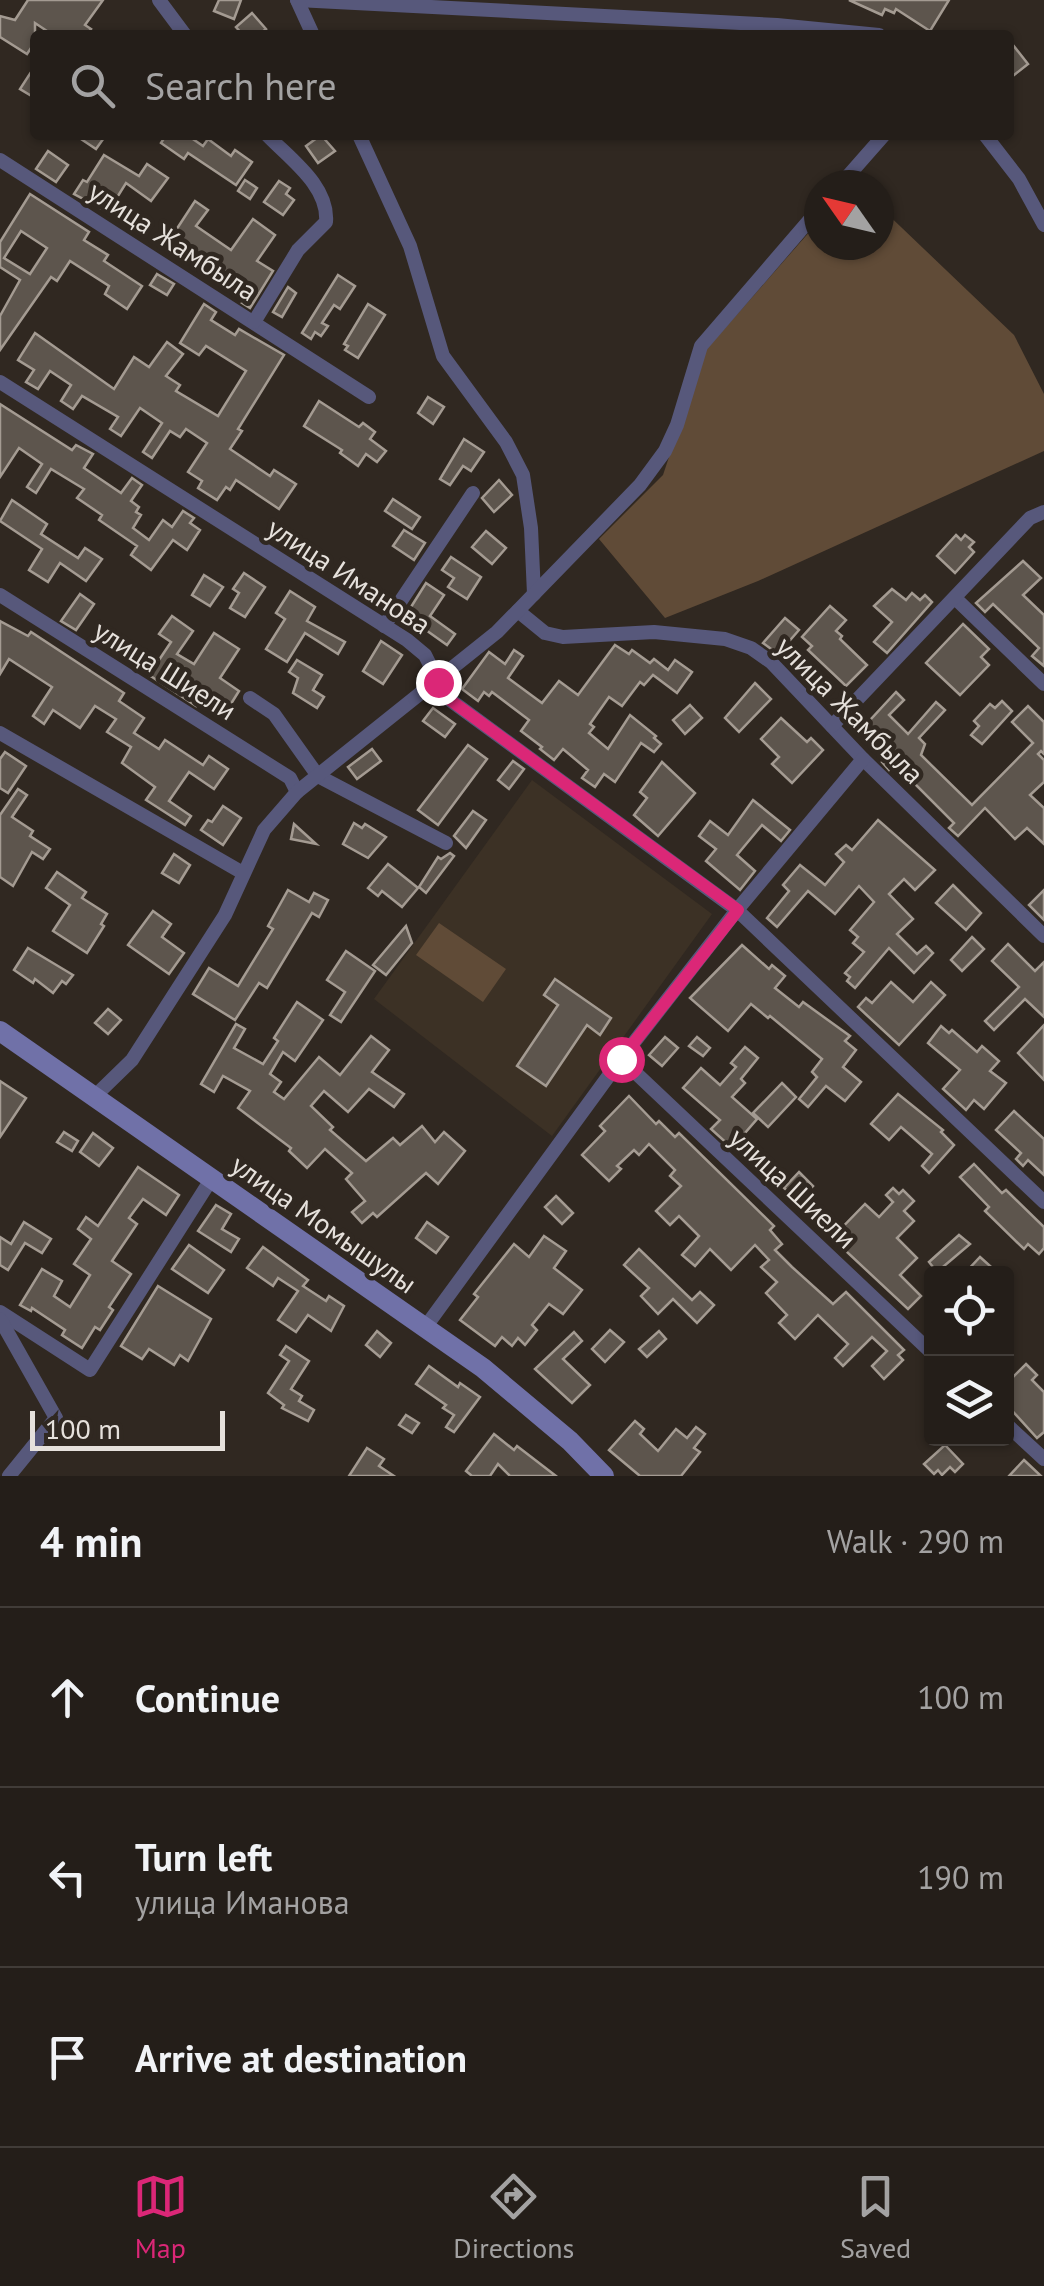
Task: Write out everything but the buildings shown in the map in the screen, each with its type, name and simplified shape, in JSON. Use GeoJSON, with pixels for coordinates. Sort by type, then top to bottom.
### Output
{"type":"FeatureCollection","features":[{"type":"Feature","properties":{"kind":"street"},"geometry":{"type":"LineString","coordinates":[[160,0],[181,30]]}},
{"type":"Feature","properties":{"kind":"street"},"geometry":{"type":"LineString","coordinates":[[311,30],[297,0],[828,30]]}},
{"type":"Feature","properties":{"kind":"street"},"geometry":{"type":"LineString","coordinates":[[254,322],[298,250],[326,222],[328,207],[322,192],[272,140]]}},
{"type":"Feature","properties":{"kind":"street"},"geometry":{"type":"LineString","coordinates":[[361,140],[410,246],[444,356],[506,442],[523,474],[532,528],[534,594]]}},
{"type":"Feature","properties":{"kind":"street"},"geometry":{"type":"LineString","coordinates":[[853,170],[880,140]]}},
{"type":"Feature","properties":{"kind":"street"},"geometry":{"type":"LineString","coordinates":[[988,140],[1018,179],[1044,225]]}},
{"type":"Feature","properties":{"kind":"street","name":"улица Жамбыла"},"geometry":{"type":"LineString","coordinates":[[0,160],[369,397]]}},
{"type":"Feature","properties":{"kind":"street"},"geometry":{"type":"LineString","coordinates":[[95,1096],[132,1060],[225,916],[264,830],[297,792],[438,682],[518,611],[656,466],[677,425],[700,346],[804,227]]}},
{"type":"Feature","properties":{"kind":"street","name":"улица Иманова"},"geometry":{"type":"LineString","coordinates":[[0,382],[425,654],[446,697],[738,910],[1044,1202]]}},
{"type":"Feature","properties":{"kind":"street"},"geometry":{"type":"LineString","coordinates":[[384,626],[473,493]]}},
{"type":"Feature","properties":{"kind":"street"},"geometry":{"type":"LineString","coordinates":[[832,726],[1030,518],[1044,512]]}},
{"type":"Feature","properties":{"kind":"street","name":"улица Шиели"},"geometry":{"type":"LineString","coordinates":[[0,596],[290,778],[297,792]]}},
{"type":"Feature","properties":{"kind":"street"},"geometry":{"type":"LineString","coordinates":[[955,598],[1044,684]]}},
{"type":"Feature","properties":{"kind":"street","name":"улица Жамбыла"},"geometry":{"type":"LineString","coordinates":[[518,611],[545,633],[563,637],[654,632],[726,639],[751,648],[770,662],[1044,936]]}},
{"type":"Feature","properties":{"kind":"street"},"geometry":{"type":"LineString","coordinates":[[250,698],[274,714],[318,776],[446,843]]}},
{"type":"Feature","properties":{"kind":"street"},"geometry":{"type":"LineString","coordinates":[[0,733],[243,873]]}},
{"type":"Feature","properties":{"kind":"street"},"geometry":{"type":"LineString","coordinates":[[424,1328],[621,1059],[863,759]]}},
{"type":"Feature","properties":{"kind":"street","name":"улица Момышулы"},"geometry":{"type":"LineString","coordinates":[[0,1031],[483,1368],[570,1441],[604,1476]]}},
{"type":"Feature","properties":{"kind":"street","name":"улица Шиели"},"geometry":{"type":"LineString","coordinates":[[621,1059],[924,1345]]}},
{"type":"Feature","properties":{"kind":"street"},"geometry":{"type":"LineString","coordinates":[[0,1312],[90,1370],[212,1178]]}},
{"type":"Feature","properties":{"kind":"street"},"geometry":{"type":"LineString","coordinates":[[0,1320],[56,1418],[8,1476]]}},
{"type":"Feature","properties":{"kind":"street"},"geometry":{"type":"LineString","coordinates":[[1014,1432],[1044,1460]]}},
{"type":"Feature","properties":{"kind":"shaded area"},"geometry":{"type":"Polygon","coordinates":[[[894,220],[1014,335],[1044,394],[1044,451],[758,581],[665,618],[599,539],[663,475],[704,352],[804,238],[804,260],[894,260],[894,220]]]}},
{"type":"Feature","properties":{"kind":"shaded area"},"geometry":{"type":"Polygon","coordinates":[[[532,780],[712,914],[552,1136],[374,999],[532,780]]]}},
{"type":"Feature","properties":{"kind":"shaded area"},"geometry":{"type":"Polygon","coordinates":[[[439,923],[506,969],[483,1002],[416,955],[439,923]]]}},
{"type":"Feature","properties":{"kind":"route"},"geometry":{"type":"LineString","coordinates":[[438,682],[446,697],[738,910],[621,1059]]}}]}
